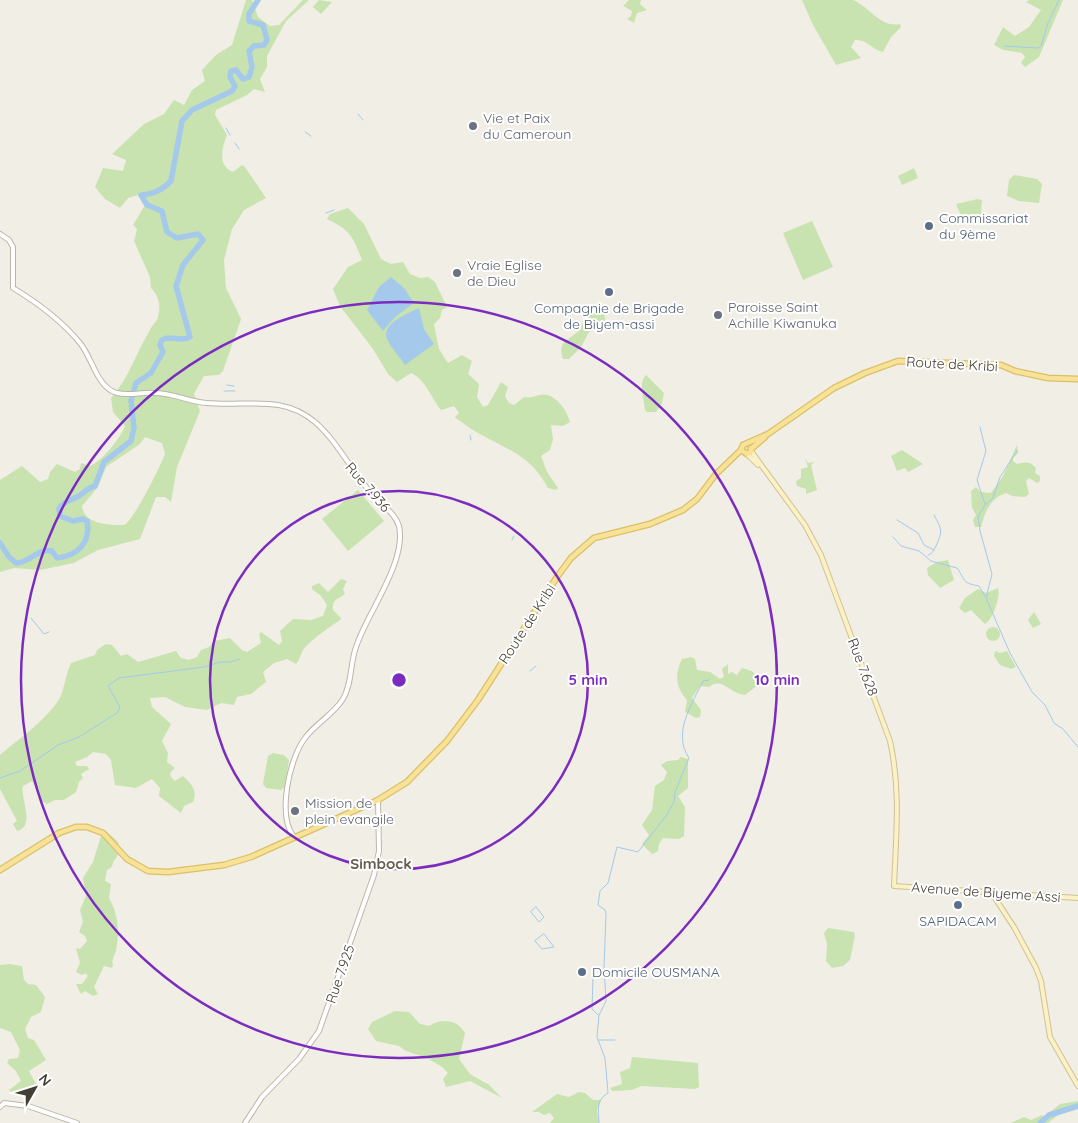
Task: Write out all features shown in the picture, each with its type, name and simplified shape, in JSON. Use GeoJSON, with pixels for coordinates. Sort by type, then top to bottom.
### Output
{"type":"FeatureCollection","features":[{"type":"Feature","properties":{"kind":"main road","name":"Route de Kribi"},"geometry":{"type":"LineString","coordinates":[[0,870],[58,834],[76,827],[87,827],[103,833],[134,864],[143,870],[158,872],[238,862],[378,800],[408,782],[448,741],[478,700],[557,577],[571,558],[586,543],[600,535],[650,524],[683,510],[697,499],[716,474],[730,461],[747,451],[743,445],[768,434],[834,388],[865,373],[898,361],[1001,365],[1014,371],[1048,378],[1078,379]]}},
{"type":"Feature","properties":{"kind":"main road"},"geometry":{"type":"LineString","coordinates":[[747,451],[768,434]]}},
{"type":"Feature","properties":{"kind":"main road"},"geometry":{"type":"LineString","coordinates":[[747,451],[748,444]]}},
{"type":"Feature","properties":{"kind":"main road","name":"Rue 7.628"},"geometry":{"type":"LineString","coordinates":[[747,451],[788,501],[821,554],[890,741],[896,764],[899,810],[894,886]]}},
{"type":"Feature","properties":{"kind":"main road","name":"Avenue de Biyeme Assi"},"geometry":{"type":"LineString","coordinates":[[894,886],[1078,898]]}},
{"type":"Feature","properties":{"kind":"main road"},"geometry":{"type":"LineString","coordinates":[[991,892],[1014,927],[1036,968],[1040,980],[1050,1038],[1078,1086]]}},
{"type":"Feature","properties":{"kind":"street","name":"Rue 7.936"},"geometry":{"type":"LineString","coordinates":[[0,234],[9,240],[13,247],[13,288],[54,316],[81,344],[95,370],[108,387],[117,393],[174,394],[208,404],[274,403],[300,412],[321,428],[362,483],[396,518],[400,538],[396,557],[356,647],[343,698],[309,733],[294,756],[286,806],[287,824],[294,838]]}},
{"type":"Feature","properties":{"kind":"street","name":"Rue 7.925"},"geometry":{"type":"LineString","coordinates":[[245,1123],[262,1097],[306,1051],[322,1025],[374,875],[379,850],[378,800]]}},
{"type":"Feature","properties":{"kind":"street"},"geometry":{"type":"LineString","coordinates":[[0,1107],[4,1103],[28,1106],[78,1123]]}},
{"type":"Feature","properties":{"kind":"green space"},"geometry":{"type":"Polygon","coordinates":[[[246,0],[252,0],[258,17],[270,26],[279,25],[303,0],[309,0],[286,21],[267,56],[267,67],[260,79],[265,92],[254,89],[247,95],[216,110],[215,115],[227,135],[222,150],[225,165],[233,172],[242,165],[245,167],[266,198],[244,210],[232,229],[224,260],[226,288],[241,319],[223,371],[219,375],[204,376],[194,394],[200,411],[177,467],[171,502],[165,497],[156,497],[140,539],[98,550],[74,563],[40,570],[14,568],[0,572],[0,480],[22,466],[40,482],[48,479],[50,472],[57,464],[75,472],[80,469],[81,463],[90,466],[105,455],[125,426],[113,412],[111,398],[123,382],[158,317],[158,298],[151,288],[150,277],[134,241],[137,229],[133,225],[145,205],[138,195],[128,198],[120,208],[105,199],[95,187],[103,168],[123,171],[126,160],[112,154],[144,124],[164,114],[174,100],[184,105],[192,90],[205,81],[202,70],[216,55],[232,45],[246,0]],[[145,437],[140,444],[106,467],[98,487],[82,506],[87,517],[98,523],[124,525],[134,514],[162,461],[165,454],[162,443],[145,437]]]}},
{"type":"Feature","properties":{"kind":"green space"},"geometry":{"type":"Polygon","coordinates":[[[319,0],[332,2],[321,14],[313,7],[319,0]]]}},
{"type":"Feature","properties":{"kind":"green space"},"geometry":{"type":"Polygon","coordinates":[[[629,0],[641,0],[640,4],[647,10],[637,13],[634,23],[627,19],[631,16],[632,11],[623,6],[629,0]]]}},
{"type":"Feature","properties":{"kind":"green space"},"geometry":{"type":"Polygon","coordinates":[[[802,0],[853,0],[881,20],[887,23],[900,24],[901,27],[891,37],[883,52],[863,41],[855,40],[851,47],[861,58],[836,65],[812,23],[802,0]]]}},
{"type":"Feature","properties":{"kind":"green space"},"geometry":{"type":"Polygon","coordinates":[[[1029,0],[1063,0],[1039,57],[1025,67],[1021,63],[1025,57],[1022,53],[1003,50],[994,45],[1003,27],[1015,36],[1029,27],[1041,10],[1026,2],[1029,0]]]}},
{"type":"Feature","properties":{"kind":"green space"},"geometry":{"type":"Polygon","coordinates":[[[914,168],[918,178],[902,185],[898,176],[914,168]]]}},
{"type":"Feature","properties":{"kind":"green space"},"geometry":{"type":"Polygon","coordinates":[[[1014,175],[1037,179],[1042,184],[1039,203],[1019,201],[1007,196],[1009,180],[1014,175]]]}},
{"type":"Feature","properties":{"kind":"green space"},"geometry":{"type":"Polygon","coordinates":[[[978,199],[982,200],[981,214],[962,218],[956,204],[978,199]]]}},
{"type":"Feature","properties":{"kind":"green space"},"geometry":{"type":"Polygon","coordinates":[[[348,208],[364,224],[381,259],[391,264],[403,262],[410,274],[420,278],[428,277],[435,282],[447,307],[442,310],[440,318],[434,324],[439,349],[448,363],[462,355],[472,361],[468,374],[479,384],[477,397],[483,407],[488,405],[501,382],[508,387],[505,396],[509,403],[514,405],[524,397],[545,395],[555,399],[563,407],[570,422],[563,426],[551,425],[553,439],[550,450],[541,456],[547,472],[558,488],[556,490],[548,488],[534,468],[518,455],[457,419],[455,417],[459,413],[454,406],[441,410],[421,380],[416,376],[411,373],[397,382],[388,374],[373,349],[340,306],[333,289],[348,267],[362,260],[353,239],[346,230],[327,219],[330,214],[348,208]]]}},
{"type":"Feature","properties":{"kind":"green space"},"geometry":{"type":"Polygon","coordinates":[[[812,221],[833,267],[803,280],[783,233],[812,221]]]}},
{"type":"Feature","properties":{"kind":"green space"},"geometry":{"type":"Polygon","coordinates":[[[601,310],[604,312],[606,325],[589,332],[581,347],[569,359],[563,359],[562,348],[565,341],[580,329],[586,315],[601,310]]]}},
{"type":"Feature","properties":{"kind":"green space"},"geometry":{"type":"Polygon","coordinates":[[[646,375],[664,393],[662,403],[656,412],[647,412],[645,410],[642,382],[646,375]]]}},
{"type":"Feature","properties":{"kind":"green space"},"geometry":{"type":"Polygon","coordinates":[[[1017,445],[1018,453],[1013,458],[1013,461],[1017,464],[1032,464],[1036,468],[1035,473],[1040,476],[1040,481],[1037,483],[1029,478],[1026,481],[1029,494],[1025,497],[1012,496],[1006,493],[1000,495],[986,511],[981,527],[975,527],[973,520],[976,515],[972,508],[971,491],[976,487],[981,492],[991,493],[1003,476],[1017,445]]]}},
{"type":"Feature","properties":{"kind":"green space"},"geometry":{"type":"Polygon","coordinates":[[[902,450],[923,464],[908,472],[905,468],[897,471],[891,456],[902,450]]]}},
{"type":"Feature","properties":{"kind":"green space"},"geometry":{"type":"Polygon","coordinates":[[[805,458],[808,463],[814,462],[811,465],[817,490],[806,494],[806,489],[797,486],[796,481],[801,478],[801,469],[808,467],[805,458]]]}},
{"type":"Feature","properties":{"kind":"green space"},"geometry":{"type":"Polygon","coordinates":[[[358,490],[384,521],[348,551],[322,519],[358,490]]]}},
{"type":"Feature","properties":{"kind":"green space"},"geometry":{"type":"Polygon","coordinates":[[[948,560],[954,580],[940,588],[928,575],[927,568],[937,562],[948,560]]]}},
{"type":"Feature","properties":{"kind":"green space"},"geometry":{"type":"Polygon","coordinates":[[[341,579],[347,581],[343,589],[345,594],[333,603],[333,610],[341,618],[340,620],[306,646],[296,664],[287,659],[274,663],[263,672],[266,682],[251,694],[237,697],[234,705],[221,703],[207,710],[185,707],[165,697],[150,698],[152,707],[171,724],[162,741],[168,753],[167,762],[175,768],[170,773],[171,777],[175,781],[183,776],[191,785],[195,794],[193,802],[184,806],[181,813],[159,796],[160,788],[152,779],[136,788],[115,785],[111,760],[106,754],[93,752],[75,762],[77,766],[87,766],[89,769],[81,774],[83,778],[79,782],[76,792],[64,800],[55,800],[47,804],[42,801],[32,781],[23,786],[26,824],[17,831],[13,824],[17,821],[0,789],[0,755],[34,727],[58,701],[71,663],[95,655],[97,650],[106,644],[112,645],[121,656],[127,654],[138,662],[176,651],[181,658],[189,660],[197,657],[201,650],[209,647],[214,641],[230,638],[242,650],[247,652],[261,643],[259,634],[261,632],[279,645],[282,641],[280,631],[293,619],[311,620],[323,616],[327,605],[321,596],[312,589],[312,586],[319,583],[328,592],[341,579]]]}},
{"type":"Feature","properties":{"kind":"green space"},"geometry":{"type":"Polygon","coordinates":[[[998,588],[996,607],[991,618],[985,624],[971,610],[965,613],[959,608],[965,598],[978,589],[986,593],[998,588]]]}},
{"type":"Feature","properties":{"kind":"green space"},"geometry":{"type":"Polygon","coordinates":[[[1034,612],[1041,624],[1033,628],[1028,620],[1034,612]]]}},
{"type":"Feature","properties":{"kind":"green space"},"geometry":{"type":"Polygon","coordinates":[[[990,627],[996,627],[1000,634],[996,641],[990,641],[986,637],[986,631],[990,627]]]}},
{"type":"Feature","properties":{"kind":"green space"},"geometry":{"type":"Polygon","coordinates":[[[995,651],[1000,653],[1007,651],[1016,667],[1011,669],[1000,665],[994,656],[995,651]]]}},
{"type":"Feature","properties":{"kind":"green space"},"geometry":{"type":"Polygon","coordinates":[[[691,657],[695,659],[697,670],[710,672],[720,679],[724,677],[722,669],[728,664],[728,674],[732,672],[737,675],[742,668],[752,671],[762,682],[745,695],[718,683],[709,687],[700,686],[692,698],[701,710],[700,717],[696,718],[685,712],[687,700],[680,691],[677,681],[679,665],[682,659],[691,657]]]}},
{"type":"Feature","properties":{"kind":"green space"},"geometry":{"type":"Polygon","coordinates":[[[273,753],[284,755],[289,760],[285,787],[281,790],[266,788],[263,784],[268,756],[273,753]]]}},
{"type":"Feature","properties":{"kind":"green space"},"geometry":{"type":"Polygon","coordinates":[[[681,757],[688,759],[688,788],[678,796],[685,807],[684,836],[679,839],[663,838],[659,844],[658,851],[652,854],[642,844],[649,835],[642,825],[652,810],[655,786],[664,780],[667,772],[661,765],[667,761],[678,760],[681,757]]]}},
{"type":"Feature","properties":{"kind":"green space"},"geometry":{"type":"Polygon","coordinates":[[[106,831],[118,842],[119,846],[118,855],[112,867],[107,870],[105,881],[111,884],[109,898],[116,917],[118,937],[112,968],[104,966],[94,987],[98,994],[93,996],[85,991],[81,994],[76,984],[82,984],[88,976],[85,973],[82,975],[76,972],[80,963],[76,948],[80,949],[87,941],[85,936],[79,932],[83,922],[80,910],[86,896],[83,878],[93,862],[102,833],[106,831]]]}},
{"type":"Feature","properties":{"kind":"green space"},"geometry":{"type":"Polygon","coordinates":[[[828,928],[854,932],[850,960],[843,966],[832,968],[826,961],[827,944],[824,933],[828,928]]]}},
{"type":"Feature","properties":{"kind":"green space"},"geometry":{"type":"Polygon","coordinates":[[[0,965],[22,966],[24,980],[28,984],[36,985],[45,997],[41,1012],[31,1017],[25,1029],[28,1038],[34,1040],[46,1060],[29,1071],[37,1086],[33,1094],[27,1097],[22,1094],[13,1095],[9,1090],[21,1081],[16,1071],[7,1063],[9,1059],[18,1058],[20,1050],[11,1032],[0,1028],[0,965]]]}},
{"type":"Feature","properties":{"kind":"green space"},"geometry":{"type":"Polygon","coordinates":[[[395,1011],[409,1012],[420,1024],[429,1026],[434,1023],[449,1021],[462,1028],[465,1033],[459,1059],[470,1074],[489,1085],[502,1098],[470,1081],[446,1087],[443,1079],[448,1073],[442,1067],[427,1058],[406,1051],[399,1046],[376,1041],[368,1029],[372,1022],[395,1011]]]}},
{"type":"Feature","properties":{"kind":"green space"},"geometry":{"type":"Polygon","coordinates":[[[632,1057],[698,1063],[699,1087],[695,1089],[641,1086],[632,1090],[612,1091],[610,1088],[622,1084],[620,1072],[630,1068],[632,1057]]]}},
{"type":"Feature","properties":{"kind":"green space"},"geometry":{"type":"Polygon","coordinates":[[[579,1092],[585,1093],[593,1100],[601,1100],[597,1110],[599,1123],[550,1123],[554,1118],[550,1113],[544,1115],[539,1112],[532,1112],[557,1094],[569,1097],[579,1092]]]}},
{"type":"Feature","properties":{"kind":"green space"},"geometry":{"type":"Polygon","coordinates":[[[1078,1101],[1078,1109],[1064,1110],[1048,1123],[1011,1123],[1024,1117],[1031,1120],[1042,1115],[1044,1117],[1060,1104],[1078,1101]]]}},
{"type":"Feature","properties":{"kind":"water"},"geometry":{"type":"Polygon","coordinates":[[[391,277],[404,288],[414,303],[395,317],[383,331],[367,310],[379,287],[391,277]]]}},
{"type":"Feature","properties":{"kind":"water"},"geometry":{"type":"Polygon","coordinates":[[[419,308],[424,329],[434,344],[405,365],[387,339],[386,333],[388,328],[397,319],[419,308]]]}},
{"type":"Feature","properties":{"kind":"waterway"},"geometry":{"type":"LineString","coordinates":[[0,543],[9,557],[16,563],[47,551],[52,551],[57,558],[64,557],[81,547],[87,536],[87,521],[83,519],[73,521],[60,516],[59,509],[65,503],[95,486],[104,462],[131,441],[134,428],[131,400],[136,383],[151,373],[163,352],[160,345],[162,340],[166,338],[186,339],[190,337],[176,286],[183,265],[203,240],[198,234],[177,238],[167,232],[162,211],[147,205],[141,195],[158,191],[171,181],[182,121],[192,110],[232,91],[235,86],[230,77],[231,71],[236,70],[243,79],[249,77],[252,67],[249,51],[254,46],[264,45],[267,40],[263,25],[249,21],[249,14],[258,0]]}},
{"type":"Feature","properties":{"kind":"waterway"},"geometry":{"type":"LineString","coordinates":[[1004,46],[1038,48],[1041,46],[1048,23],[1059,0]]}},
{"type":"Feature","properties":{"kind":"waterway"},"geometry":{"type":"LineString","coordinates":[[358,114],[363,120]]}},
{"type":"Feature","properties":{"kind":"waterway"},"geometry":{"type":"LineString","coordinates":[[226,128],[230,135]]}},
{"type":"Feature","properties":{"kind":"waterway"},"geometry":{"type":"LineString","coordinates":[[305,132],[311,136]]}},
{"type":"Feature","properties":{"kind":"waterway"},"geometry":{"type":"LineString","coordinates":[[235,143],[239,149]]}},
{"type":"Feature","properties":{"kind":"waterway"},"geometry":{"type":"LineString","coordinates":[[326,213],[334,210]]}},
{"type":"Feature","properties":{"kind":"waterway"},"geometry":{"type":"LineString","coordinates":[[227,385],[234,386]]}},
{"type":"Feature","properties":{"kind":"waterway"},"geometry":{"type":"LineString","coordinates":[[224,391],[235,391]]}},
{"type":"Feature","properties":{"kind":"waterway"},"geometry":{"type":"LineString","coordinates":[[980,427],[986,451],[977,480],[985,504]]}},
{"type":"Feature","properties":{"kind":"waterway"},"geometry":{"type":"LineString","coordinates":[[470,435],[471,440]]}},
{"type":"Feature","properties":{"kind":"waterway"},"geometry":{"type":"LineString","coordinates":[[1017,451],[1000,477],[993,498],[985,505],[978,516],[980,531],[992,574],[986,598],[1010,653],[1032,692],[1045,705],[1054,723],[1063,729],[1078,747]]}},
{"type":"Feature","properties":{"kind":"waterway"},"geometry":{"type":"LineString","coordinates":[[928,555],[933,551],[941,533],[934,515]]}},
{"type":"Feature","properties":{"kind":"waterway"},"geometry":{"type":"LineString","coordinates":[[897,520],[918,533],[924,545],[934,550]]}},
{"type":"Feature","properties":{"kind":"waterway"},"geometry":{"type":"LineString","coordinates":[[512,540],[514,536]]}},
{"type":"Feature","properties":{"kind":"waterway"},"geometry":{"type":"LineString","coordinates":[[893,537],[901,546],[919,551],[931,561],[957,568],[965,581],[979,586],[985,596]]}},
{"type":"Feature","properties":{"kind":"waterway"},"geometry":{"type":"LineString","coordinates":[[31,618],[44,634],[49,632]]}},
{"type":"Feature","properties":{"kind":"waterway"},"geometry":{"type":"LineString","coordinates":[[0,778],[20,771],[58,745],[79,737],[117,713],[120,707],[108,686],[119,678],[204,667],[240,659]]}},
{"type":"Feature","properties":{"kind":"waterway"},"geometry":{"type":"LineString","coordinates":[[530,671],[536,666]]}},
{"type":"Feature","properties":{"kind":"waterway"},"geometry":{"type":"LineString","coordinates":[[599,1123],[599,1103],[608,1093],[605,1058],[597,1037],[599,1015],[606,1001],[604,967],[606,914],[605,910],[598,905],[600,891],[608,883],[617,847],[638,852],[666,816],[674,802],[675,792],[689,758],[682,739],[683,729],[689,709],[703,681],[709,680]]}},
{"type":"Feature","properties":{"kind":"waterway"},"geometry":{"type":"LineString","coordinates":[[536,907],[544,917],[539,922],[531,912],[536,907]]}},
{"type":"Feature","properties":{"kind":"waterway"},"geometry":{"type":"LineString","coordinates":[[544,934],[554,947],[542,949],[535,941],[544,934]]}},
{"type":"Feature","properties":{"kind":"waterway"},"geometry":{"type":"LineString","coordinates":[[593,977],[592,1009],[598,1015]]}},
{"type":"Feature","properties":{"kind":"waterway"},"geometry":{"type":"LineString","coordinates":[[598,1040],[615,1040]]}},
{"type":"Feature","properties":{"kind":"waterway"},"geometry":{"type":"LineString","coordinates":[[1040,1123],[1049,1115],[1078,1106]]}},
{"type":"Feature","properties":{"kind":"place","name":"Vie et Paix du Cameroun"},"geometry":{"type":"Point","coordinates":[473,126]}},
{"type":"Feature","properties":{"kind":"place","name":"Commissariat du 9ème"},"geometry":{"type":"Point","coordinates":[929,226]}},
{"type":"Feature","properties":{"kind":"place","name":"Vraie Eglise de Dieu"},"geometry":{"type":"Point","coordinates":[457,273]}},
{"type":"Feature","properties":{"kind":"place","name":"Compagnie de Brigade de Biyem-assi"},"geometry":{"type":"Point","coordinates":[609,292]}},
{"type":"Feature","properties":{"kind":"place","name":"Paroisse Saint Achille Kiwanuka"},"geometry":{"type":"Point","coordinates":[718,315]}},
{"type":"Feature","properties":{"kind":"place","name":"Mission de plein evangile"},"geometry":{"type":"Point","coordinates":[295,811]}},
{"type":"Feature","properties":{"kind":"place","name":"SAPIDACAM"},"geometry":{"type":"Point","coordinates":[958,905]}},
{"type":"Feature","properties":{"kind":"place","name":"Domicile OUSMANA"},"geometry":{"type":"Point","coordinates":[582,972]}},
{"type":"Feature","properties":{"kind":"district","name":"Simbock"},"geometry":{"type":"Point","coordinates":[381,864]}}]}
